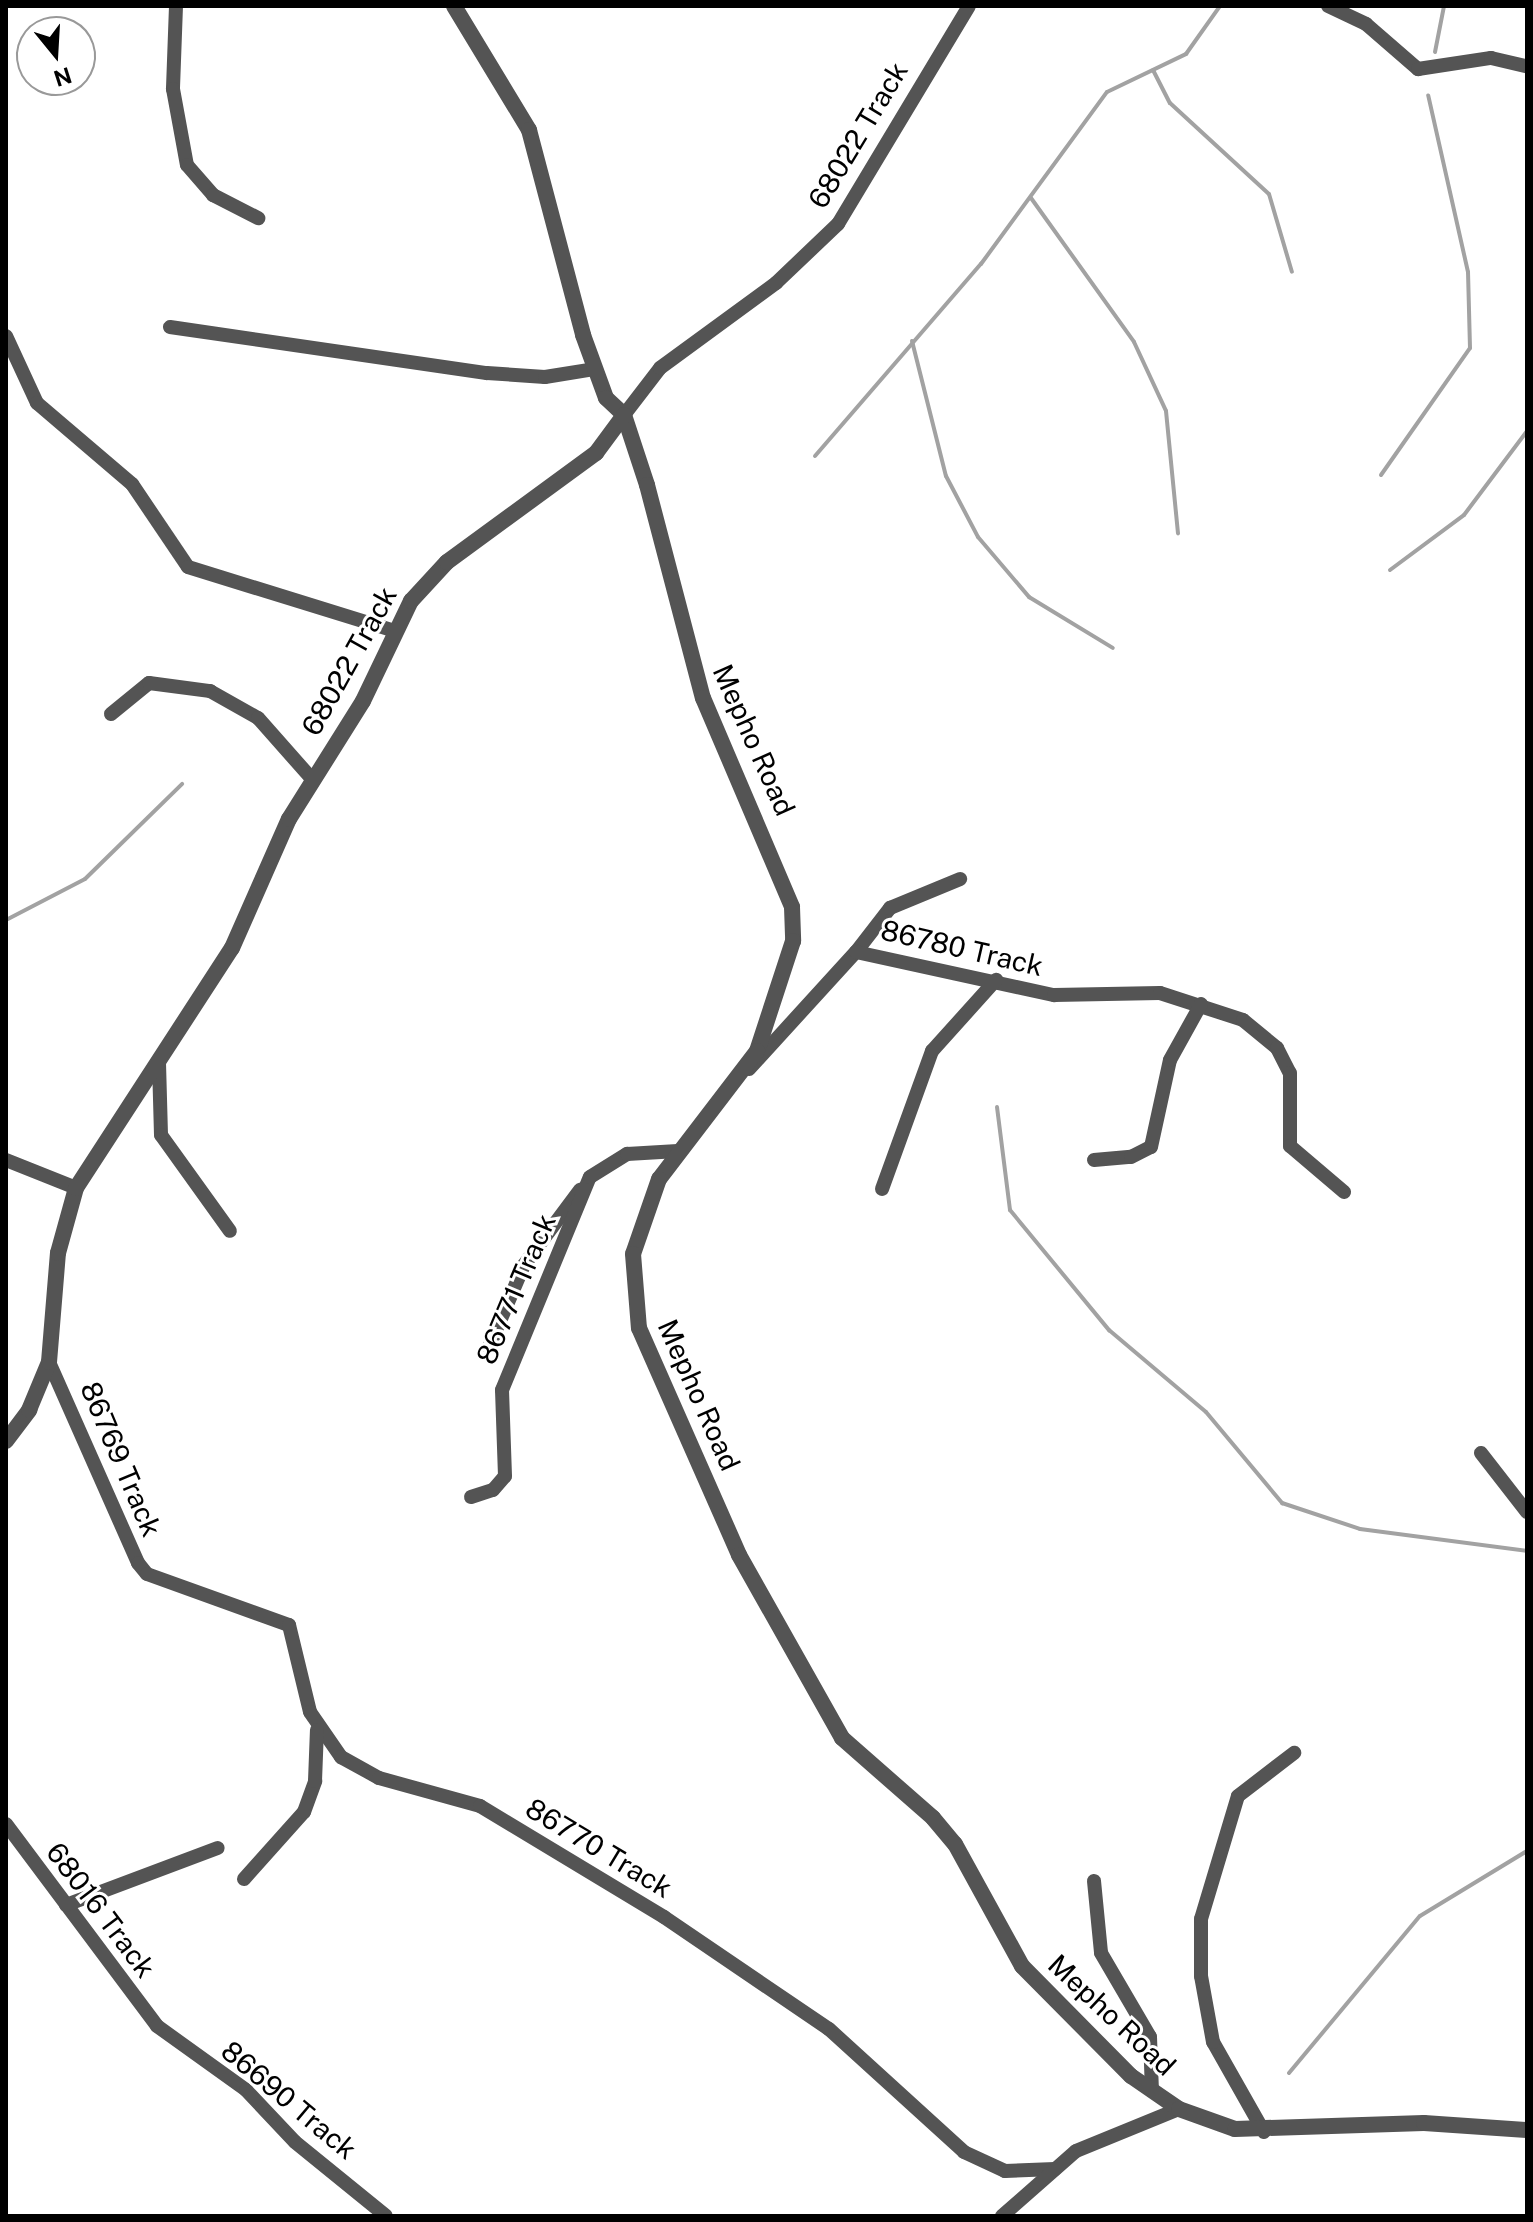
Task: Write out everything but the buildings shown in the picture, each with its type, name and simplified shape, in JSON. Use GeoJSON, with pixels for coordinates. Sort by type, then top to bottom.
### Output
{"type":"FeatureCollection","features":[{"type":"Feature","properties":{"kind":"street"},"geometry":{"type":"LineString","coordinates":[[176,6],[173,89],[187,165],[213,195],[258,218]]}},
{"type":"Feature","properties":{"kind":"street","name":"Mepho Road"},"geometry":{"type":"LineString","coordinates":[[454,6],[529,130],[595,369],[606,398],[624,415],[703,698],[792,907],[793,941],[780,990],[742,1074],[678,1151],[640,1222],[633,1294],[654,1367],[739,1555],[842,1738],[955,1844],[1022,1966],[1054,2005],[1152,2091],[1179,2109],[1217,2126],[1264,2132],[1424,2123],[1527,2130]]}},
{"type":"Feature","properties":{"kind":"street","name":"68022 Track"},"geometry":{"type":"LineString","coordinates":[[6,1441],[49,1362],[58,1253],[76,1188],[232,948],[311,778],[363,701],[395,631],[431,576],[585,462],[660,368],[776,283],[838,224],[969,6]]}},
{"type":"Feature","properties":{"kind":"street"},"geometry":{"type":"LineString","coordinates":[[1328,6],[1366,24],[1418,69],[1491,58],[1527,66]]}},
{"type":"Feature","properties":{"kind":"street"},"geometry":{"type":"LineString","coordinates":[[170,327],[487,373],[545,377],[595,369]]}},
{"type":"Feature","properties":{"kind":"street"},"geometry":{"type":"LineString","coordinates":[[6,336],[37,403],[132,484],[188,567],[395,631]]}},
{"type":"Feature","properties":{"kind":"street"},"geometry":{"type":"LineString","coordinates":[[111,714],[149,683],[210,691],[258,718],[311,778]]}},
{"type":"Feature","properties":{"kind":"street"},"geometry":{"type":"LineString","coordinates":[[856,952],[890,908],[960,879]]}},
{"type":"Feature","properties":{"kind":"street","name":"86780 Track"},"geometry":{"type":"LineString","coordinates":[[742,1074],[856,952],[1054,995],[1132,989],[1201,1004],[1243,1020],[1277,1048],[1290,1073],[1290,1146],[1344,1192]]}},
{"type":"Feature","properties":{"kind":"street"},"geometry":{"type":"LineString","coordinates":[[882,1189],[932,1051],[996,980]]}},
{"type":"Feature","properties":{"kind":"street"},"geometry":{"type":"LineString","coordinates":[[1094,1160],[1131,1157],[1151,1147],[1170,1060],[1201,1004]]}},
{"type":"Feature","properties":{"kind":"street"},"geometry":{"type":"LineString","coordinates":[[159,1063],[161,1135],[230,1231]]}},
{"type":"Feature","properties":{"kind":"street"},"geometry":{"type":"LineString","coordinates":[[489,1347],[524,1265],[590,1177],[627,1154],[678,1151]]}},
{"type":"Feature","properties":{"kind":"street"},"geometry":{"type":"LineString","coordinates":[[6,1160],[76,1188]]}},
{"type":"Feature","properties":{"kind":"street","name":"86771 Track"},"geometry":{"type":"LineString","coordinates":[[471,1497],[493,1490],[505,1476],[502,1390],[590,1177]]}},
{"type":"Feature","properties":{"kind":"street","name":"86769 Track"},"geometry":{"type":"LineString","coordinates":[[49,1362],[74,1407],[120,1534],[147,1574],[289,1625],[317,1730]]}},
{"type":"Feature","properties":{"kind":"street"},"geometry":{"type":"LineString","coordinates":[[1481,1453],[1527,1512]]}},
{"type":"Feature","properties":{"kind":"street"},"geometry":{"type":"LineString","coordinates":[[244,1879],[304,1812],[315,1781],[317,1730]]}},
{"type":"Feature","properties":{"kind":"street","name":"86770 Track"},"geometry":{"type":"LineString","coordinates":[[317,1730],[357,1768],[480,1806],[664,1917],[829,2029],[964,2152],[1013,2172],[1055,2169]]}},
{"type":"Feature","properties":{"kind":"street"},"geometry":{"type":"LineString","coordinates":[[1264,2132],[1213,2042],[1201,1976],[1201,1919],[1238,1796],[1294,1753]]}},
{"type":"Feature","properties":{"kind":"street","name":"68016 Track"},"geometry":{"type":"LineString","coordinates":[[6,1824],[157,2026]]}},
{"type":"Feature","properties":{"kind":"street"},"geometry":{"type":"LineString","coordinates":[[66,1905],[218,1848]]}},
{"type":"Feature","properties":{"kind":"street"},"geometry":{"type":"LineString","coordinates":[[1094,1881],[1101,1953],[1150,2037],[1152,2091]]}},
{"type":"Feature","properties":{"kind":"street","name":"86690 Track"},"geometry":{"type":"LineString","coordinates":[[157,2026],[246,2090],[295,2142],[386,2216]]}},
{"type":"Feature","properties":{"kind":"street"},"geometry":{"type":"LineString","coordinates":[[1002,2216],[1055,2169],[1095,2140],[1179,2109]]}},
{"type":"Feature","properties":{"kind":"waterway"},"geometry":{"type":"LineString","coordinates":[[815,456],[981,264],[1107,92],[1186,54],[1220,6]]}},
{"type":"Feature","properties":{"kind":"waterway"},"geometry":{"type":"LineString","coordinates":[[1435,52],[1444,6]]}},
{"type":"Feature","properties":{"kind":"waterway"},"geometry":{"type":"LineString","coordinates":[[1153,70],[1170,103],[1269,194],[1292,272]]}},
{"type":"Feature","properties":{"kind":"waterway"},"geometry":{"type":"LineString","coordinates":[[1381,475],[1470,348],[1468,272],[1428,95]]}},
{"type":"Feature","properties":{"kind":"waterway"},"geometry":{"type":"LineString","coordinates":[[1031,198],[1134,342],[1166,411],[1178,533]]}},
{"type":"Feature","properties":{"kind":"waterway"},"geometry":{"type":"LineString","coordinates":[[912,341],[946,476],[978,537],[1029,597],[1113,648]]}},
{"type":"Feature","properties":{"kind":"waterway"},"geometry":{"type":"LineString","coordinates":[[1390,570],[1464,515],[1527,431]]}},
{"type":"Feature","properties":{"kind":"waterway"},"geometry":{"type":"LineString","coordinates":[[6,920],[85,879],[182,784]]}},
{"type":"Feature","properties":{"kind":"waterway"},"geometry":{"type":"LineString","coordinates":[[997,1107],[1010,1210],[1109,1330],[1206,1412],[1282,1503],[1360,1529],[1527,1551]]}},
{"type":"Feature","properties":{"kind":"waterway"},"geometry":{"type":"LineString","coordinates":[[1289,2073],[1420,1916],[1527,1851]]}}]}
